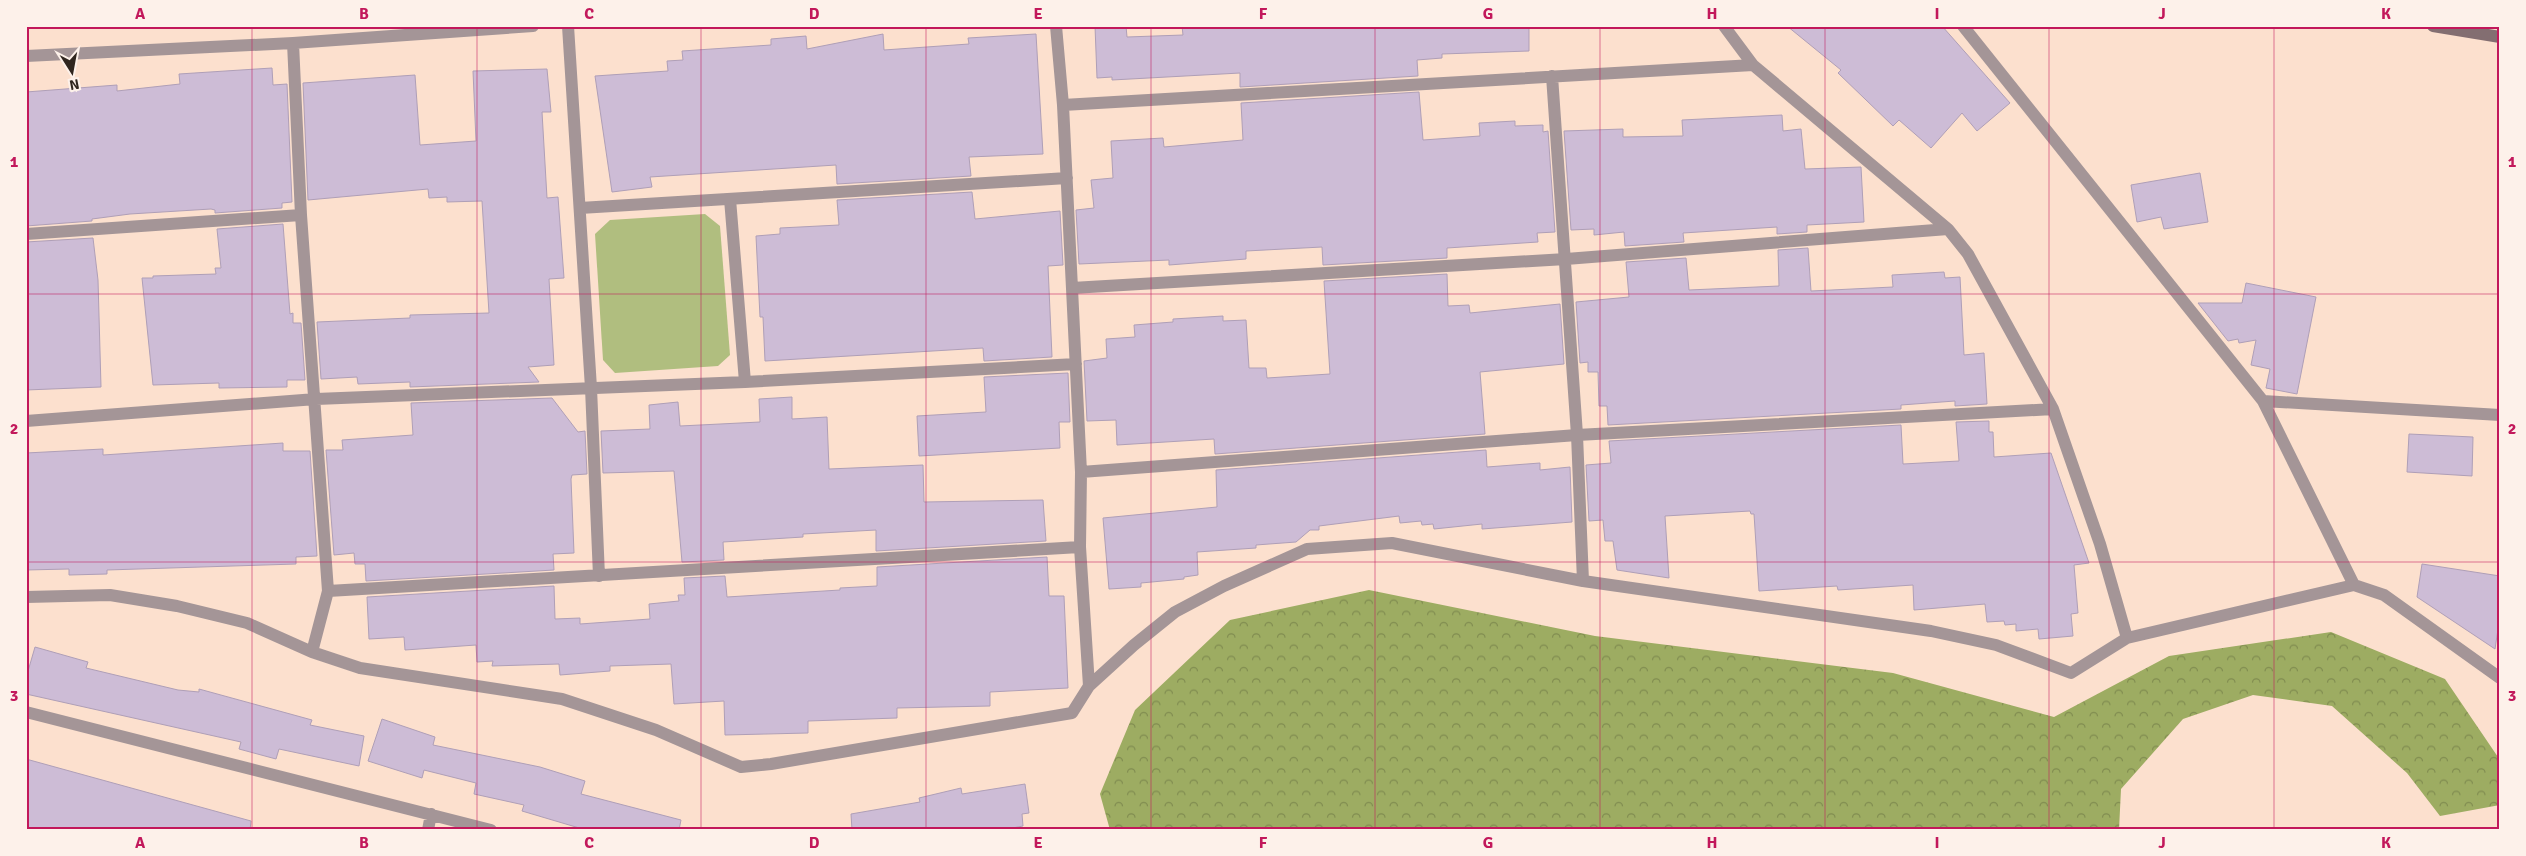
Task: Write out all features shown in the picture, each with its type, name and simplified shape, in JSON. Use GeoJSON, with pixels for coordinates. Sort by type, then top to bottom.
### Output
{"type":"FeatureCollection","features":[{"type":"Feature","properties":{"kind":"main road"},"geometry":{"type":"LineString","coordinates":[[2433,26],[2500,37]]}},
{"type":"Feature","properties":{"kind":"street"},"geometry":{"type":"LineString","coordinates":[[26,56],[293,43],[533,26]]}},
{"type":"Feature","properties":{"kind":"street"},"geometry":{"type":"LineString","coordinates":[[568,26],[591,388],[600,576]]}},
{"type":"Feature","properties":{"kind":"street"},"geometry":{"type":"LineString","coordinates":[[1056,26],[1067,178],[1081,472],[1080,548],[1089,686]]}},
{"type":"Feature","properties":{"kind":"street"},"geometry":{"type":"LineString","coordinates":[[1724,26],[1753,65],[1948,229],[1968,254],[2053,409],[2100,544],[2127,638]]}},
{"type":"Feature","properties":{"kind":"street"},"geometry":{"type":"LineString","coordinates":[[1963,26],[2263,401],[2354,585]]}},
{"type":"Feature","properties":{"kind":"street"},"geometry":{"type":"LineString","coordinates":[[293,43],[301,215],[316,400],[328,591],[312,652]]}},
{"type":"Feature","properties":{"kind":"street"},"geometry":{"type":"LineString","coordinates":[[1063,105],[1753,65]]}},
{"type":"Feature","properties":{"kind":"street"},"geometry":{"type":"LineString","coordinates":[[1552,76],[1577,435],[1583,581]]}},
{"type":"Feature","properties":{"kind":"street"},"geometry":{"type":"LineString","coordinates":[[580,208],[1067,178]]}},
{"type":"Feature","properties":{"kind":"street"},"geometry":{"type":"LineString","coordinates":[[730,199],[745,382]]}},
{"type":"Feature","properties":{"kind":"street"},"geometry":{"type":"LineString","coordinates":[[26,234],[301,215]]}},
{"type":"Feature","properties":{"kind":"street"},"geometry":{"type":"LineString","coordinates":[[1072,288],[1566,259],[1948,229]]}},
{"type":"Feature","properties":{"kind":"street"},"geometry":{"type":"LineString","coordinates":[[26,421],[316,400],[745,382],[1076,364]]}},
{"type":"Feature","properties":{"kind":"street"},"geometry":{"type":"LineString","coordinates":[[2263,401],[2500,415]]}},
{"type":"Feature","properties":{"kind":"street"},"geometry":{"type":"LineString","coordinates":[[1081,472],[1577,435],[2053,409]]}},
{"type":"Feature","properties":{"kind":"street"},"geometry":{"type":"LineString","coordinates":[[26,598],[110,595],[177,606],[247,623],[312,652],[360,668],[562,699],[656,730],[741,766],[771,764],[1072,713],[1089,686],[1134,645],[1175,612],[1224,586],[1307,549],[1392,543],[1583,581],[1931,631],[1996,645],[2071,673],[2127,638],[2354,585],[2384,595],[2500,678]]}},
{"type":"Feature","properties":{"kind":"street"},"geometry":{"type":"LineString","coordinates":[[328,591],[1080,548]]}},
{"type":"Feature","properties":{"kind":"street"},"geometry":{"type":"LineString","coordinates":[[26,712],[491,830]]}},
{"type":"Feature","properties":{"kind":"street"},"geometry":{"type":"LineString","coordinates":[[428,830],[431,814]]}},
{"type":"Feature","properties":{"kind":"green space"},"geometry":{"type":"Polygon","coordinates":[[[705,214],[720,226],[730,355],[718,366],[615,373],[603,360],[595,234],[610,220],[705,214]]]}},
{"type":"Feature","properties":{"kind":"green space"},"geometry":{"type":"Polygon","coordinates":[[[1369,590],[1595,636],[1893,673],[2054,717],[2169,656],[2331,632],[2445,679],[2500,760],[2500,805],[2440,816],[2407,773],[2332,706],[2253,695],[2183,719],[2121,789],[2119,830],[1110,830],[1100,794],[1135,710],[1230,620],[1369,590]]]}},
{"type":"Feature","properties":{"kind":"building"},"geometry":{"type":"Polygon","coordinates":[[[1095,26],[1126,26],[1127,37],[1183,35],[1182,26],[1529,26],[1529,51],[1442,54],[1442,58],[1417,60],[1418,76],[1240,87],[1240,73],[1112,80],[1112,77],[1097,78],[1095,26]]]}},
{"type":"Feature","properties":{"kind":"building"},"geometry":{"type":"Polygon","coordinates":[[[1787,26],[1942,26],[2010,103],[1977,131],[1962,113],[1931,148],[1899,120],[1893,126],[1838,73],[1841,70],[1787,26]]]}},
{"type":"Feature","properties":{"kind":"building"},"geometry":{"type":"Polygon","coordinates":[[[883,34],[884,50],[969,44],[968,38],[1036,34],[1043,154],[969,157],[971,176],[837,184],[836,165],[650,177],[652,187],[612,192],[595,76],[668,71],[667,61],[683,60],[682,51],[771,45],[771,39],[806,36],[807,49],[883,34]]]}},
{"type":"Feature","properties":{"kind":"building"},"geometry":{"type":"Polygon","coordinates":[[[272,68],[273,85],[287,84],[292,202],[282,203],[282,208],[215,213],[215,210],[211,209],[130,214],[92,219],[92,221],[26,226],[26,92],[117,85],[117,91],[180,84],[179,74],[272,68]]]}},
{"type":"Feature","properties":{"kind":"building"},"geometry":{"type":"Polygon","coordinates":[[[547,69],[551,112],[542,112],[547,198],[558,197],[564,278],[549,279],[554,365],[528,367],[539,382],[410,387],[410,382],[358,384],[357,377],[321,379],[317,322],[410,318],[410,315],[489,313],[482,201],[447,202],[447,197],[429,198],[428,189],[308,200],[303,83],[415,75],[420,145],[476,141],[473,71],[547,69]]]}},
{"type":"Feature","properties":{"kind":"building"},"geometry":{"type":"Polygon","coordinates":[[[1419,92],[1423,140],[1480,136],[1479,123],[1515,121],[1515,126],[1543,125],[1543,132],[1548,131],[1555,232],[1537,233],[1538,242],[1447,248],[1447,258],[1323,265],[1322,247],[1246,251],[1246,259],[1169,265],[1169,260],[1079,264],[1076,210],[1094,208],[1091,180],[1113,178],[1111,141],[1163,138],[1164,147],[1243,140],[1241,103],[1419,92]]]}},
{"type":"Feature","properties":{"kind":"building"},"geometry":{"type":"Polygon","coordinates":[[[1782,115],[1783,131],[1801,129],[1805,169],[1861,167],[1864,222],[1807,225],[1807,232],[1777,234],[1777,227],[1683,233],[1684,242],[1625,246],[1624,232],[1594,235],[1594,229],[1571,230],[1564,131],[1623,129],[1623,137],[1683,136],[1682,120],[1782,115]]]}},
{"type":"Feature","properties":{"kind":"building"},"geometry":{"type":"Polygon","coordinates":[[[2200,173],[2208,222],[2164,229],[2161,217],[2137,222],[2131,185],[2200,173]]]}},
{"type":"Feature","properties":{"kind":"building"},"geometry":{"type":"Polygon","coordinates":[[[972,192],[975,219],[1060,211],[1063,265],[1048,266],[1052,357],[984,361],[983,348],[765,361],[763,317],[760,317],[756,236],[780,234],[780,228],[839,225],[837,200],[972,192]]]}},
{"type":"Feature","properties":{"kind":"building"},"geometry":{"type":"Polygon","coordinates":[[[283,224],[290,314],[293,313],[293,323],[301,323],[305,380],[287,380],[287,387],[219,388],[219,383],[153,385],[142,278],[216,274],[215,268],[221,268],[217,229],[283,224]]]}},
{"type":"Feature","properties":{"kind":"building"},"geometry":{"type":"Polygon","coordinates":[[[93,238],[98,280],[101,387],[26,390],[26,242],[93,238]]]}},
{"type":"Feature","properties":{"kind":"building"},"geometry":{"type":"Polygon","coordinates":[[[1808,248],[1811,291],[1893,287],[1892,275],[1944,272],[1945,278],[1960,277],[1964,355],[1984,353],[1987,404],[1955,406],[1955,401],[1901,405],[1901,409],[1608,425],[1607,406],[1599,406],[1598,372],[1588,372],[1588,362],[1580,363],[1576,302],[1629,297],[1626,262],[1686,258],[1689,290],[1779,286],[1778,250],[1808,248]]]}},
{"type":"Feature","properties":{"kind":"building"},"geometry":{"type":"Polygon","coordinates":[[[1447,274],[1448,306],[1469,305],[1470,313],[1560,304],[1564,364],[1480,372],[1485,434],[1215,454],[1214,439],[1117,445],[1116,420],[1087,421],[1084,361],[1107,358],[1106,339],[1135,337],[1134,325],[1173,322],[1173,319],[1223,316],[1223,321],[1246,320],[1249,368],[1266,368],[1267,378],[1330,374],[1324,281],[1447,274]]]}},
{"type":"Feature","properties":{"kind":"building"},"geometry":{"type":"Polygon","coordinates":[[[2246,283],[2316,297],[2297,394],[2266,388],[2270,369],[2251,365],[2256,340],[2239,343],[2238,339],[2228,341],[2198,303],[2242,303],[2246,283]]]}},
{"type":"Feature","properties":{"kind":"building"},"geometry":{"type":"Polygon","coordinates":[[[1068,373],[1070,422],[1059,422],[1060,448],[919,456],[917,416],[986,412],[984,377],[1068,373]]]}},
{"type":"Feature","properties":{"kind":"building"},"geometry":{"type":"Polygon","coordinates":[[[792,397],[792,419],[827,417],[829,469],[923,465],[924,502],[1043,500],[1046,541],[876,551],[876,530],[803,534],[803,537],[723,542],[724,560],[682,562],[674,471],[603,473],[601,431],[650,429],[649,405],[678,402],[680,426],[760,422],[759,399],[792,397]]]}},
{"type":"Feature","properties":{"kind":"building"},"geometry":{"type":"Polygon","coordinates":[[[552,398],[578,432],[585,431],[587,474],[572,475],[574,553],[553,554],[554,570],[366,581],[365,564],[355,564],[354,553],[334,555],[326,450],[343,450],[342,440],[413,435],[411,403],[552,398]]]}},
{"type":"Feature","properties":{"kind":"building"},"geometry":{"type":"Polygon","coordinates":[[[1989,421],[1989,432],[1993,432],[1994,457],[2051,453],[2089,563],[2074,565],[2078,613],[2071,614],[2073,636],[2039,639],[2038,629],[2016,631],[2016,624],[2005,625],[2004,621],[1987,622],[1985,604],[1914,610],[1913,585],[1838,590],[1837,586],[1759,591],[1754,514],[1751,514],[1750,511],[1665,516],[1669,578],[1617,570],[1613,541],[1605,541],[1603,520],[1589,521],[1586,465],[1611,463],[1609,441],[1901,425],[1903,464],[1959,461],[1956,422],[1989,421]]]}},
{"type":"Feature","properties":{"kind":"building"},"geometry":{"type":"Polygon","coordinates":[[[2409,434],[2473,437],[2472,476],[2407,472],[2409,434]]]}},
{"type":"Feature","properties":{"kind":"building"},"geometry":{"type":"Polygon","coordinates":[[[283,443],[283,451],[310,451],[317,556],[296,557],[296,564],[107,570],[107,574],[69,575],[69,569],[26,570],[26,453],[103,449],[103,455],[283,443]]]}},
{"type":"Feature","properties":{"kind":"building"},"geometry":{"type":"Polygon","coordinates":[[[1486,450],[1487,467],[1540,463],[1540,470],[1570,467],[1572,522],[1482,529],[1482,524],[1434,529],[1433,524],[1422,525],[1421,521],[1400,523],[1399,516],[1319,526],[1319,530],[1310,530],[1296,542],[1256,545],[1256,548],[1197,552],[1198,575],[1184,577],[1184,579],[1141,583],[1141,587],[1109,589],[1103,518],[1217,507],[1216,470],[1486,450]]]}},
{"type":"Feature","properties":{"kind":"building"},"geometry":{"type":"Polygon","coordinates":[[[1047,557],[1049,596],[1064,596],[1068,688],[990,692],[990,706],[897,708],[897,718],[808,721],[808,733],[725,735],[724,701],[674,704],[671,664],[610,666],[610,671],[560,675],[559,664],[492,666],[493,661],[477,662],[476,645],[405,650],[404,637],[369,639],[367,597],[554,586],[555,619],[580,618],[580,624],[650,619],[649,604],[679,601],[678,595],[685,595],[684,578],[725,576],[727,597],[877,586],[877,567],[1047,557]]]}},
{"type":"Feature","properties":{"kind":"building"},"geometry":{"type":"Polygon","coordinates":[[[2422,564],[2500,576],[2500,616],[2495,649],[2417,597],[2422,564]]]}},
{"type":"Feature","properties":{"kind":"building"},"geometry":{"type":"Polygon","coordinates":[[[35,647],[88,662],[86,668],[178,690],[199,692],[199,689],[312,720],[310,725],[364,736],[359,766],[279,749],[276,759],[239,749],[241,742],[26,694],[26,678],[35,647]]]}},
{"type":"Feature","properties":{"kind":"building"},"geometry":{"type":"Polygon","coordinates":[[[382,719],[435,737],[433,745],[540,767],[585,781],[581,794],[681,820],[679,830],[586,830],[522,811],[524,805],[474,794],[476,783],[424,770],[422,778],[368,761],[382,719]]]}},
{"type":"Feature","properties":{"kind":"building"},"geometry":{"type":"Polygon","coordinates":[[[26,759],[251,821],[250,830],[26,830],[26,759]]]}},
{"type":"Feature","properties":{"kind":"building"},"geometry":{"type":"Polygon","coordinates":[[[1025,784],[1029,813],[1022,814],[1023,826],[1002,830],[852,830],[851,814],[920,802],[919,798],[961,788],[962,794],[1025,784]]]}}]}
